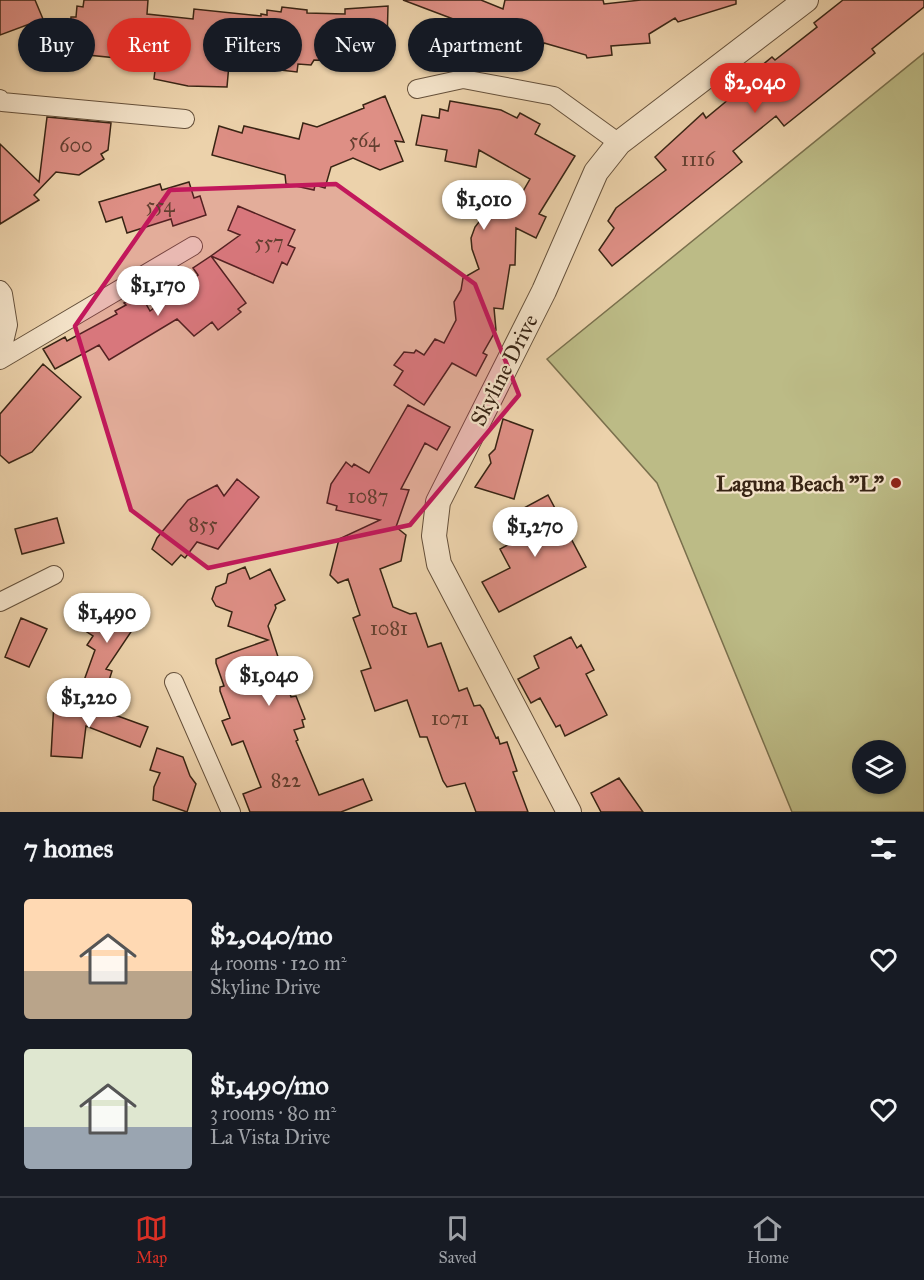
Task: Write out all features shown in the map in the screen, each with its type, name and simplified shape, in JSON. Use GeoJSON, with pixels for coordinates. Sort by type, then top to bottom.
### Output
{"type":"FeatureCollection","features":[{"type":"Feature","properties":{"kind":"street","name":"Skyline Drive"},"geometry":{"type":"LineString","coordinates":[[569,812],[439,564],[434,537],[438,502],[544,291],[596,172],[619,143],[806,0]]}},
{"type":"Feature","properties":{"kind":"street"},"geometry":{"type":"LineString","coordinates":[[417,89],[463,79],[554,96],[619,143]]}},
{"type":"Feature","properties":{"kind":"street"},"geometry":{"type":"LineString","coordinates":[[0,99],[2,102],[185,119]]}},
{"type":"Feature","properties":{"kind":"street"},"geometry":{"type":"LineString","coordinates":[[0,360],[193,246]]}},
{"type":"Feature","properties":{"kind":"street"},"geometry":{"type":"LineString","coordinates":[[0,290],[3,294],[8,325],[0,360]]}},
{"type":"Feature","properties":{"kind":"street"},"geometry":{"type":"LineString","coordinates":[[0,602],[54,575]]}},
{"type":"Feature","properties":{"kind":"street"},"geometry":{"type":"LineString","coordinates":[[174,682],[231,812]]}},
{"type":"Feature","properties":{"kind":"highlighted area"},"geometry":{"type":"Polygon","coordinates":[[[336,184],[475,284],[519,395],[410,525],[208,568],[131,510],[75,326],[170,190],[336,184]]]}},
{"type":"Feature","properties":{"kind":"shaded area"},"geometry":{"type":"Polygon","coordinates":[[[924,53],[924,812],[792,812],[657,483],[547,359],[924,53]]]}},
{"type":"Feature","properties":{"kind":"building"},"geometry":{"type":"Polygon","coordinates":[[[0,0],[35,0],[43,18],[18,18],[18,28],[0,35],[0,0]]]}},
{"type":"Feature","properties":{"kind":"building"},"geometry":{"type":"Polygon","coordinates":[[[84,0],[148,0],[147,14],[184,18],[107,18],[107,57],[95,56],[95,18],[71,18],[76,17],[77,6],[83,7],[84,0]]]}},
{"type":"Feature","properties":{"kind":"building"},"geometry":{"type":"Polygon","coordinates":[[[403,0],[481,0],[503,9],[505,0],[603,0],[604,4],[641,0],[736,0],[736,4],[678,22],[675,18],[649,34],[650,43],[611,46],[612,55],[587,58],[586,55],[544,43],[544,18],[451,18],[403,0]]]}},
{"type":"Feature","properties":{"kind":"building"},"geometry":{"type":"Polygon","coordinates":[[[843,0],[924,0],[924,7],[872,49],[875,53],[784,126],[776,116],[733,151],[742,162],[612,266],[599,250],[614,228],[608,221],[616,208],[666,170],[655,157],[703,113],[706,118],[752,80],[749,76],[772,57],[775,60],[817,27],[814,23],[843,0]]]}},
{"type":"Feature","properties":{"kind":"building"},"geometry":{"type":"Polygon","coordinates":[[[388,6],[388,18],[314,18],[314,60],[311,65],[302,64],[302,18],[203,18],[203,72],[228,72],[227,87],[188,86],[154,79],[155,72],[191,72],[191,19],[193,19],[194,9],[261,16],[261,14],[267,15],[267,10],[281,12],[282,7],[307,10],[307,13],[345,14],[345,9],[388,6]]]}},
{"type":"Feature","properties":{"kind":"building"},"geometry":{"type":"Polygon","coordinates":[[[385,96],[404,142],[395,141],[403,161],[380,170],[353,158],[331,167],[325,188],[315,185],[314,190],[286,184],[285,175],[212,155],[219,126],[242,133],[244,126],[299,139],[303,123],[317,127],[364,108],[363,105],[385,96]]]}},
{"type":"Feature","properties":{"kind":"building"},"geometry":{"type":"Polygon","coordinates":[[[450,101],[501,110],[517,118],[520,113],[540,124],[535,134],[575,156],[539,214],[546,217],[536,238],[516,228],[515,265],[510,265],[503,309],[494,308],[496,330],[483,353],[487,355],[476,376],[452,363],[424,405],[394,385],[403,371],[394,365],[404,352],[414,353],[416,350],[424,355],[435,339],[444,343],[456,320],[454,302],[461,290],[463,278],[479,269],[471,238],[475,227],[486,213],[486,205],[515,205],[530,179],[479,150],[476,167],[445,161],[447,150],[416,145],[422,115],[439,118],[440,109],[448,111],[450,101]]]}},
{"type":"Feature","properties":{"kind":"building"},"geometry":{"type":"Polygon","coordinates":[[[47,117],[111,123],[108,150],[101,154],[104,159],[79,175],[56,172],[34,195],[39,200],[0,224],[0,144],[39,182],[47,117]]]}},
{"type":"Feature","properties":{"kind":"building"},"geometry":{"type":"Polygon","coordinates":[[[189,182],[194,198],[200,196],[206,215],[173,226],[171,219],[127,233],[122,217],[106,222],[99,202],[160,184],[162,190],[189,182]]]}},
{"type":"Feature","properties":{"kind":"building"},"geometry":{"type":"Polygon","coordinates":[[[238,206],[295,230],[288,245],[295,248],[287,265],[282,262],[273,283],[211,256],[240,235],[228,230],[238,206]]]}},
{"type":"Feature","properties":{"kind":"building"},"geometry":{"type":"Polygon","coordinates":[[[211,256],[246,303],[238,309],[241,312],[218,330],[212,322],[194,336],[177,319],[109,360],[99,345],[55,369],[43,349],[65,337],[67,341],[117,314],[115,311],[126,305],[124,303],[141,295],[150,311],[198,275],[193,268],[211,256]]]}},
{"type":"Feature","properties":{"kind":"building"},"geometry":{"type":"Polygon","coordinates":[[[43,364],[81,397],[32,452],[9,463],[0,455],[0,414],[43,364]]]}},
{"type":"Feature","properties":{"kind":"building"},"geometry":{"type":"Polygon","coordinates":[[[408,405],[450,427],[437,450],[425,443],[401,489],[409,490],[396,527],[406,535],[401,561],[380,569],[393,607],[410,614],[416,613],[428,647],[441,643],[459,691],[467,688],[474,706],[480,705],[483,709],[500,744],[507,742],[517,771],[513,772],[528,812],[476,812],[465,783],[447,787],[443,781],[427,737],[420,737],[407,700],[375,711],[361,671],[371,668],[353,618],[360,615],[348,579],[338,583],[330,575],[339,539],[380,520],[336,510],[337,506],[327,503],[331,484],[346,462],[352,467],[354,464],[369,473],[408,405]]]}},
{"type":"Feature","properties":{"kind":"building"},"geometry":{"type":"Polygon","coordinates":[[[503,419],[533,430],[514,499],[475,487],[491,463],[489,455],[495,449],[503,419]]]}},
{"type":"Feature","properties":{"kind":"building"},"geometry":{"type":"Polygon","coordinates":[[[237,479],[259,497],[218,549],[197,542],[185,558],[181,555],[172,565],[152,549],[157,538],[188,500],[217,485],[224,496],[237,479]]]}},
{"type":"Feature","properties":{"kind":"building"},"geometry":{"type":"Polygon","coordinates":[[[548,495],[586,567],[499,612],[482,582],[510,568],[500,549],[534,531],[522,509],[548,495]]]}},
{"type":"Feature","properties":{"kind":"building"},"geometry":{"type":"Polygon","coordinates":[[[57,518],[64,543],[22,554],[15,529],[57,518]]]}},
{"type":"Feature","properties":{"kind":"building"},"geometry":{"type":"Polygon","coordinates":[[[245,567],[250,579],[270,569],[285,600],[275,605],[276,608],[268,626],[291,697],[296,696],[305,719],[302,720],[304,727],[294,730],[298,740],[296,741],[319,795],[363,779],[372,800],[341,812],[250,812],[243,794],[261,787],[243,741],[232,745],[222,721],[230,718],[220,691],[220,687],[224,686],[216,659],[268,640],[228,626],[232,612],[216,606],[212,599],[216,587],[226,583],[228,574],[245,567]]]}},
{"type":"Feature","properties":{"kind":"building"},"geometry":{"type":"Polygon","coordinates":[[[111,596],[141,617],[106,669],[112,671],[105,693],[93,687],[83,703],[77,700],[95,650],[87,645],[93,636],[87,632],[111,596]]]}},
{"type":"Feature","properties":{"kind":"building"},"geometry":{"type":"Polygon","coordinates":[[[21,618],[47,629],[29,667],[5,657],[21,618]]]}},
{"type":"Feature","properties":{"kind":"building"},"geometry":{"type":"Polygon","coordinates":[[[571,637],[577,648],[581,645],[594,670],[586,674],[607,715],[565,736],[560,725],[556,727],[540,698],[531,703],[518,679],[539,668],[534,656],[571,637]]]}},
{"type":"Feature","properties":{"kind":"building"},"geometry":{"type":"Polygon","coordinates":[[[54,702],[93,707],[148,727],[140,747],[86,726],[82,758],[51,756],[54,702]]]}},
{"type":"Feature","properties":{"kind":"building"},"geometry":{"type":"Polygon","coordinates":[[[157,748],[183,757],[190,776],[196,784],[187,812],[153,800],[154,787],[160,773],[150,770],[157,748]]]}},
{"type":"Feature","properties":{"kind":"building"},"geometry":{"type":"Polygon","coordinates":[[[619,778],[643,812],[601,812],[591,793],[619,778]]]}},
{"type":"Feature","properties":{"kind":"place","name":"Laguna Beach \"L\""},"geometry":{"type":"Point","coordinates":[896,483]}}]}
